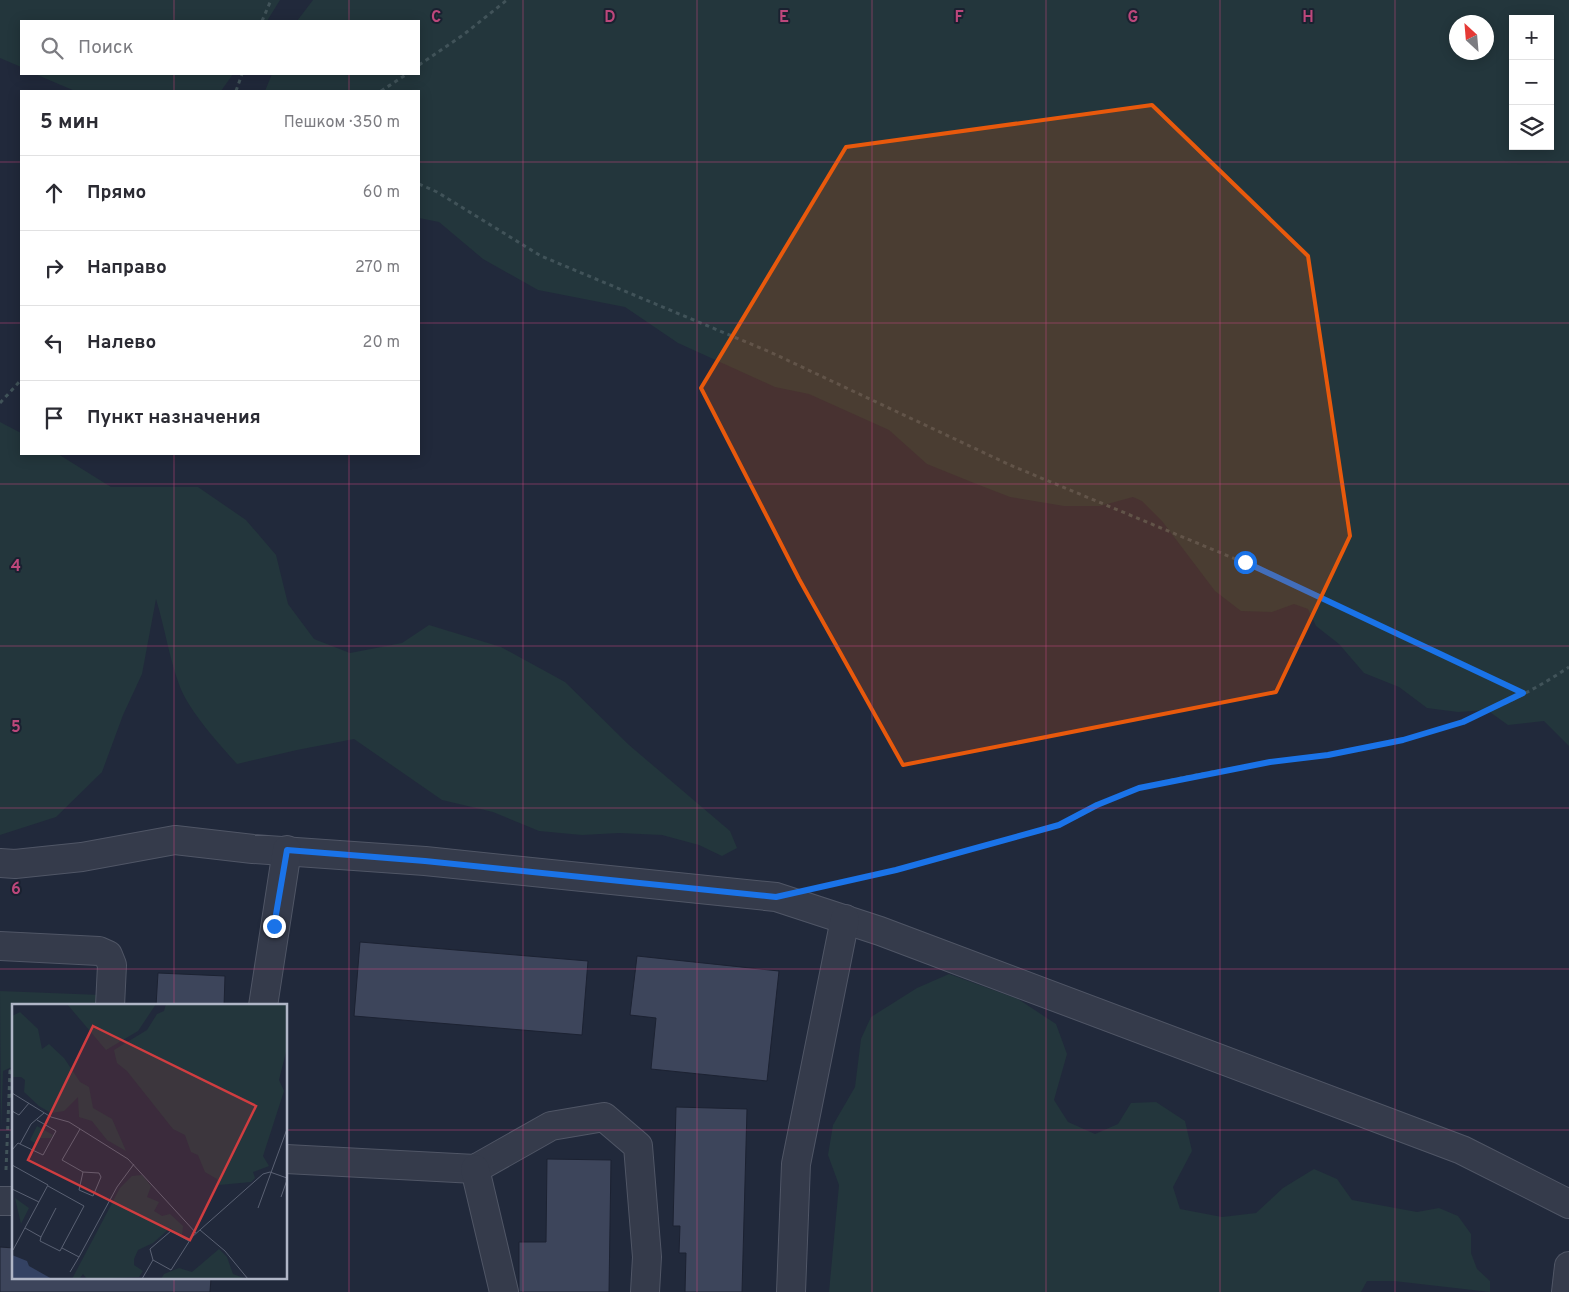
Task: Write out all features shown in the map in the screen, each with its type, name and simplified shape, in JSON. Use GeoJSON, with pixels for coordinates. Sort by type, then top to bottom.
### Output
{"type":"FeatureCollection","features":[{"type":"Feature","properties":{"kind":"street"},"geometry":{"type":"LineString","coordinates":[[0,863],[15,864],[82,856],[175,840],[425,861],[766,896],[845,920],[1462,1150],[1569,1204]]}},
{"type":"Feature","properties":{"kind":"street"},"geometry":{"type":"LineString","coordinates":[[264,1004],[287,850]]}},
{"type":"Feature","properties":{"kind":"street"},"geometry":{"type":"LineString","coordinates":[[791,1292],[796,1164],[845,920]]}},
{"type":"Feature","properties":{"kind":"street"},"geometry":{"type":"LineString","coordinates":[[0,946],[99,951],[108,955],[112,965],[110,1004]]}},
{"type":"Feature","properties":{"kind":"street"},"geometry":{"type":"LineString","coordinates":[[288,1159],[475,1170],[551,1126],[604,1117],[638,1146],[647,1257],[645,1292]]}},
{"type":"Feature","properties":{"kind":"street"},"geometry":{"type":"LineString","coordinates":[[475,1170],[504,1292]]}},
{"type":"Feature","properties":{"kind":"street"},"geometry":{"type":"LineString","coordinates":[[1566,1292],[1569,1266]]}},
{"type":"Feature","properties":{"kind":"path"},"geometry":{"type":"LineString","coordinates":[[262,20],[271,0]]}},
{"type":"Feature","properties":{"kind":"path"},"geometry":{"type":"LineString","coordinates":[[420,65],[463,35],[507,0]]}},
{"type":"Feature","properties":{"kind":"path"},"geometry":{"type":"LineString","coordinates":[[236,90],[242,75]]}},
{"type":"Feature","properties":{"kind":"path"},"geometry":{"type":"LineString","coordinates":[[383,90],[405,75]]}},
{"type":"Feature","properties":{"kind":"path"},"geometry":{"type":"LineString","coordinates":[[420,184],[437,192],[541,256],[770,352],[1010,465],[1245,562],[1523,693]]}},
{"type":"Feature","properties":{"kind":"path"},"geometry":{"type":"LineString","coordinates":[[0,403],[20,381]]}},
{"type":"Feature","properties":{"kind":"path"},"geometry":{"type":"LineString","coordinates":[[831,885],[896,870],[1059,825],[1097,805],[1139,788],[1270,762],[1328,755],[1403,740],[1463,722],[1569,668]]}},
{"type":"Feature","properties":{"kind":"path"},"geometry":{"type":"LineString","coordinates":[[6,1201],[10,1072],[12,1071]]}},
{"type":"Feature","properties":{"kind":"path"},"geometry":{"type":"LineString","coordinates":[[9,1094],[12,1098]]}},
{"type":"Feature","properties":{"kind":"highlighted area"},"geometry":{"type":"Polygon","coordinates":[[[1152,105],[1308,256],[1350,536],[1276,692],[903,765],[799,579],[701,388],[846,147],[1152,105]]]}},
{"type":"Feature","properties":{"kind":"shaded area"},"geometry":{"type":"Polygon","coordinates":[[[0,0],[280,0],[268,20],[20,20],[20,67],[0,58],[0,0]]]}},
{"type":"Feature","properties":{"kind":"shaded area"},"geometry":{"type":"Polygon","coordinates":[[[313,0],[1569,0],[1569,746],[1544,721],[1508,725],[1487,710],[1458,712],[1427,708],[1399,687],[1364,673],[1339,644],[1316,626],[1308,609],[1294,604],[1272,612],[1241,611],[1215,591],[1162,521],[1142,501],[1133,497],[1100,506],[1064,506],[1010,497],[927,464],[889,430],[809,394],[775,387],[678,343],[625,307],[538,290],[483,259],[439,222],[420,218],[420,90],[265,90],[272,75],[420,75],[420,20],[298,20],[313,0]]]}},
{"type":"Feature","properties":{"kind":"shaded area"},"geometry":{"type":"Polygon","coordinates":[[[37,75],[232,75],[222,90],[73,90],[37,75]]]}},
{"type":"Feature","properties":{"kind":"shaded area"},"geometry":{"type":"Polygon","coordinates":[[[0,422],[20,432],[20,455],[60,455],[111,487],[198,487],[246,520],[276,555],[288,604],[314,639],[350,653],[402,643],[429,625],[501,647],[565,682],[629,745],[730,831],[737,848],[722,856],[699,845],[662,835],[619,833],[582,835],[539,831],[493,812],[442,800],[354,739],[237,764],[205,727],[180,687],[156,599],[142,674],[123,715],[102,772],[56,817],[0,835],[0,422]]]}},
{"type":"Feature","properties":{"kind":"shaded area"},"geometry":{"type":"Polygon","coordinates":[[[949,974],[1018,999],[1056,1024],[1067,1054],[1054,1100],[1068,1122],[1095,1134],[1118,1124],[1131,1103],[1156,1102],[1185,1121],[1192,1151],[1173,1187],[1180,1209],[1222,1217],[1256,1213],[1283,1188],[1314,1169],[1337,1179],[1352,1200],[1417,1212],[1439,1208],[1458,1216],[1471,1234],[1471,1253],[1477,1269],[1490,1281],[1490,1292],[1394,1281],[1367,1281],[1361,1292],[829,1292],[839,1185],[828,1155],[833,1125],[855,1087],[861,1039],[871,1017],[917,988],[949,974]]]}},
{"type":"Feature","properties":{"kind":"shaded area"},"geometry":{"type":"Polygon","coordinates":[[[0,991],[101,995],[100,1004],[12,1004],[12,1067],[3,1071],[1,1130],[0,991]]]}},
{"type":"Feature","properties":{"kind":"building"},"geometry":{"type":"Polygon","coordinates":[[[360,942],[588,961],[582,1035],[354,1016],[360,942]]]}},
{"type":"Feature","properties":{"kind":"building"},"geometry":{"type":"Polygon","coordinates":[[[637,956],[779,971],[767,1081],[651,1069],[656,1018],[630,1015],[637,956]]]}},
{"type":"Feature","properties":{"kind":"building"},"geometry":{"type":"Polygon","coordinates":[[[158,973],[225,976],[224,1004],[156,1004],[158,973]]]}},
{"type":"Feature","properties":{"kind":"building"},"geometry":{"type":"Polygon","coordinates":[[[676,1107],[747,1109],[742,1292],[685,1292],[686,1253],[679,1253],[680,1226],[673,1226],[676,1107]]]}},
{"type":"Feature","properties":{"kind":"building"},"geometry":{"type":"Polygon","coordinates":[[[547,1159],[611,1160],[609,1292],[519,1292],[519,1242],[546,1242],[547,1159]]]}},
{"type":"Feature","properties":{"kind":"building"},"geometry":{"type":"Polygon","coordinates":[[[0,1247],[12,1248],[12,1280],[211,1280],[210,1292],[0,1292],[0,1247]]]}},
{"type":"Feature","properties":{"kind":"route"},"geometry":{"type":"LineString","coordinates":[[274,926],[287,850],[425,861],[776,897],[896,870],[1059,825],[1097,805],[1139,788],[1270,762],[1328,755],[1403,740],[1463,722],[1523,693],[1245,562]]}}]}
